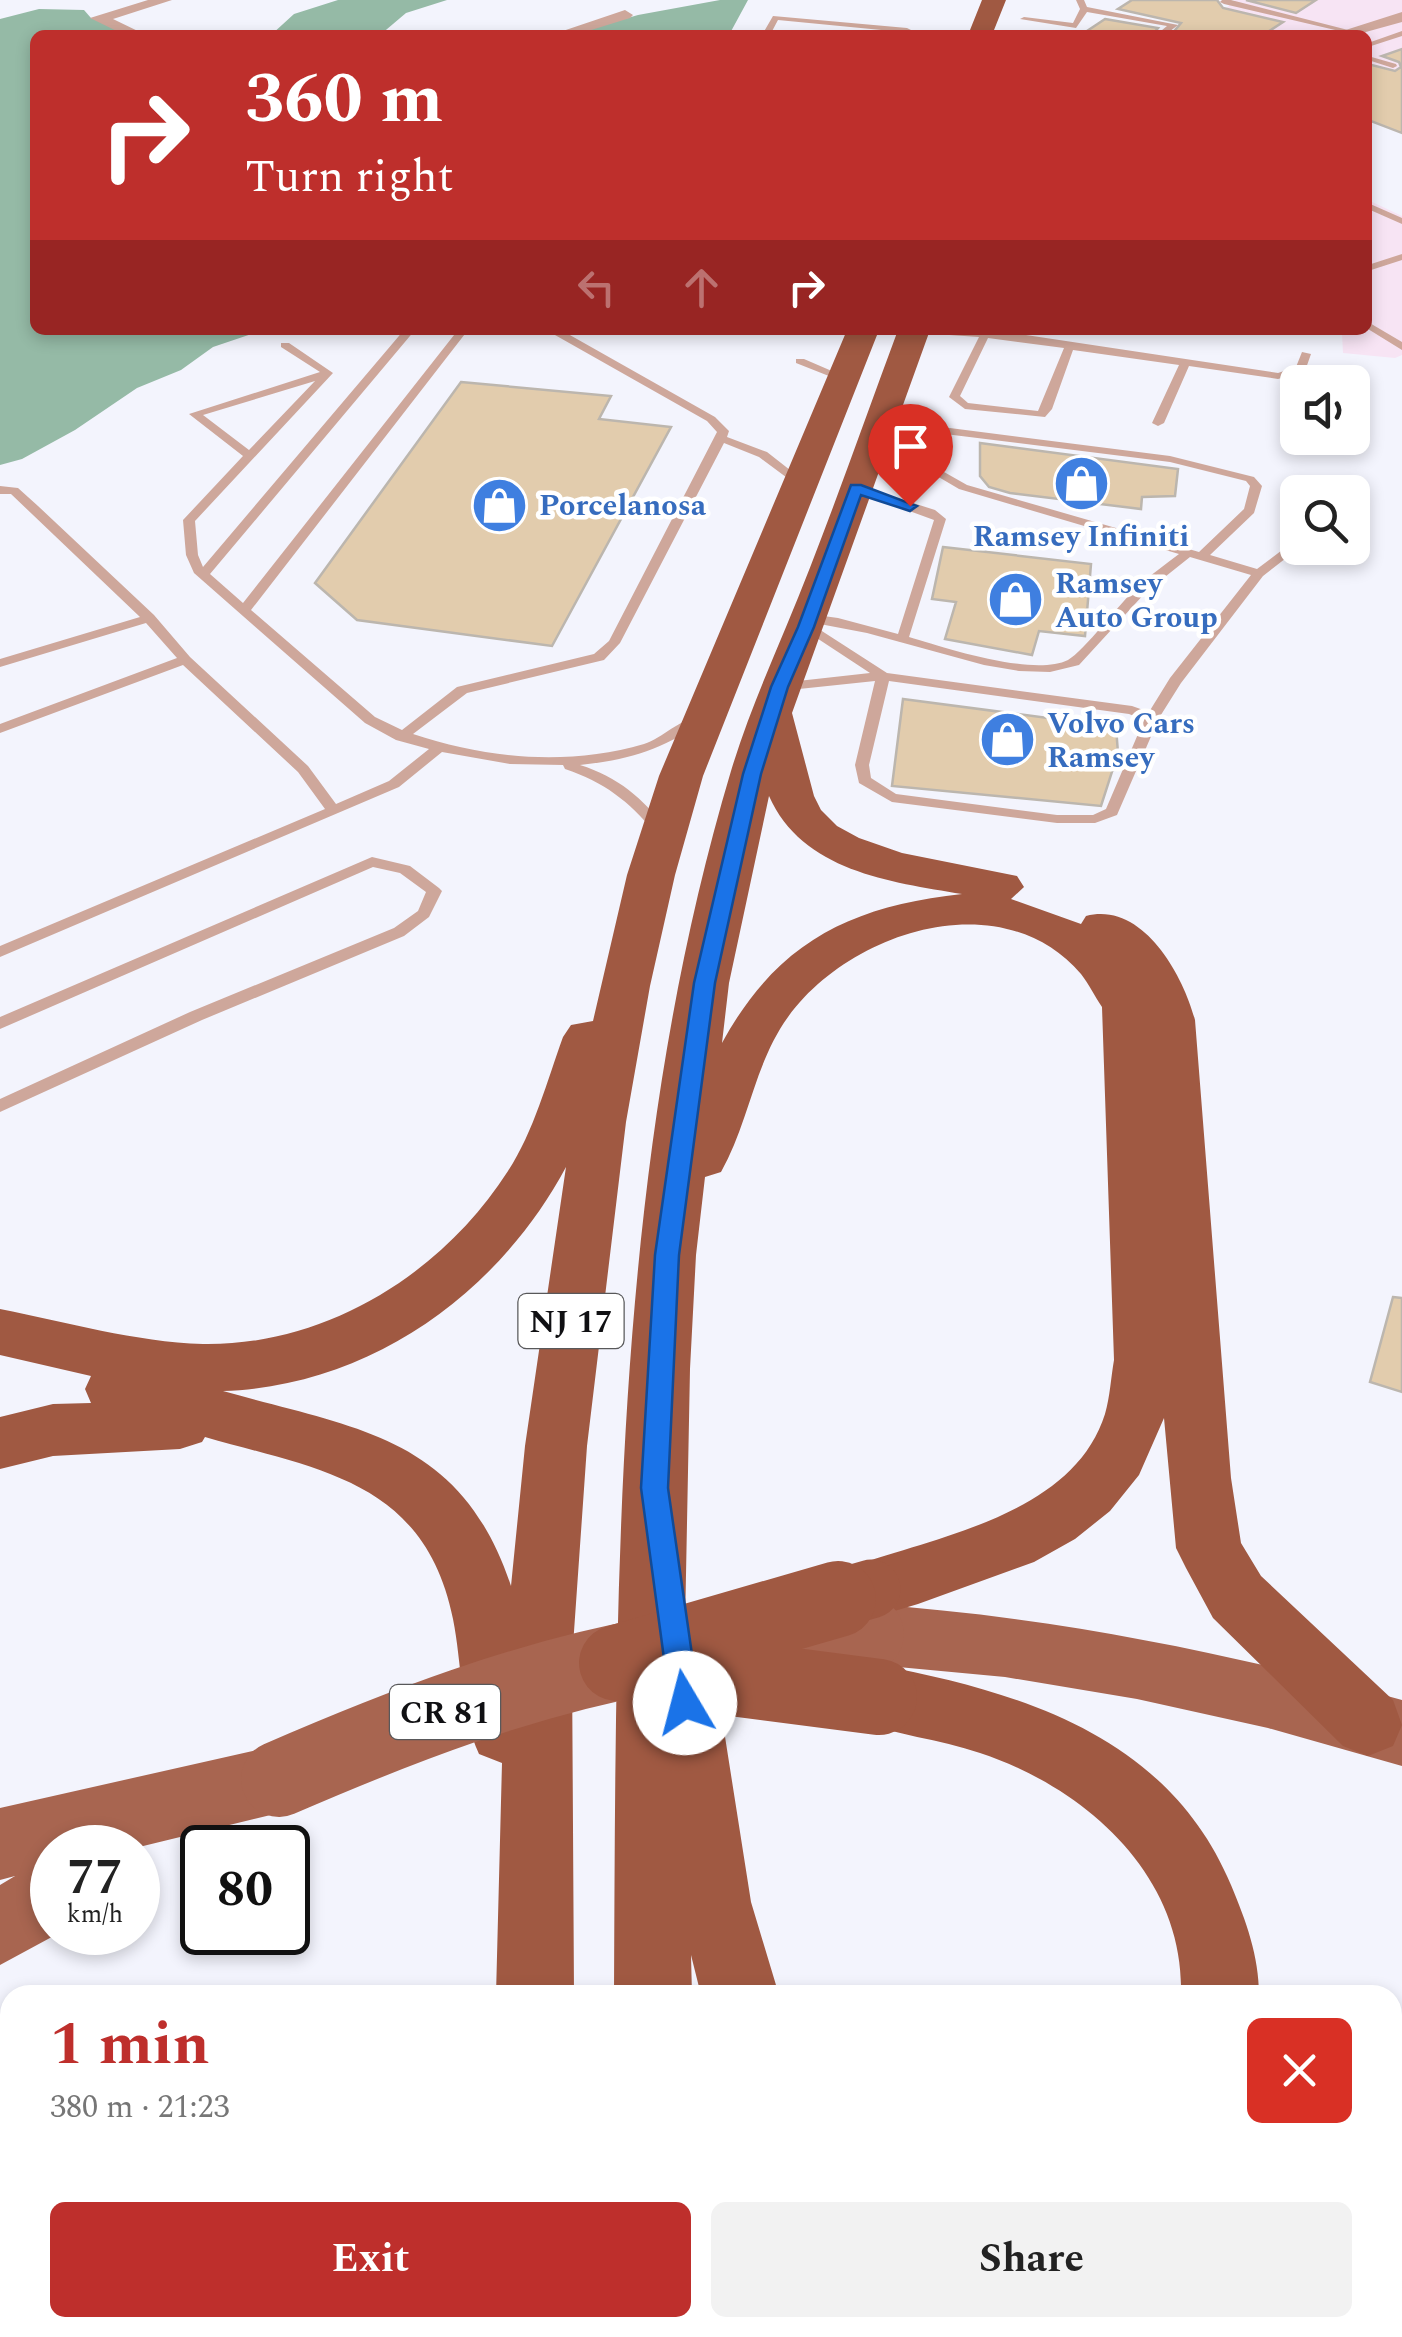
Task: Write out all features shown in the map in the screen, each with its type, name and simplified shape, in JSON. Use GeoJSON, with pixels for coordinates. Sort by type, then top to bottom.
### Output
{"type":"FeatureCollection","features":[{"type":"Feature","properties":{"kind":"highway"},"geometry":{"type":"LineString","coordinates":[[982,30],[994,0]]}},
{"type":"Feature","properties":{"kind":"highway","name":"NJ 17"},"geometry":{"type":"LineString","coordinates":[[536,1961],[538,1660],[556,1446],[599,1122],[658,855],[681,776],[860,335]]}},
{"type":"Feature","properties":{"kind":"highway","name":"NJ 17"},"geometry":{"type":"LineString","coordinates":[[653,1985],[650,1668],[654,1488],[667,1255],[704,983],[752,774],[915,335]]}},
{"type":"Feature","properties":{"kind":"highway"},"geometry":{"type":"LineString","coordinates":[[776,701],[795,803],[804,819],[826,839],[876,860],[1059,904],[1119,938],[1148,964],[1158,981],[1170,1020],[1199,1478],[1210,1548],[1236,1598],[1385,1728]]}},
{"type":"Feature","properties":{"kind":"highway"},"geometry":{"type":"LineString","coordinates":[[0,1332],[168,1365],[236,1368],[326,1348],[386,1320],[442,1282],[489,1235],[529,1182],[556,1123],[658,855]]}},
{"type":"Feature","properties":{"kind":"highway"},"geometry":{"type":"LineString","coordinates":[[617,1662],[872,1640],[1005,1548],[1061,1516],[1108,1468],[1137,1415],[1144,1360],[1129,1026],[1119,989],[1074,942],[1026,919],[987,912],[945,909],[887,919],[831,947],[785,986],[740,1055],[667,1255]]}},
{"type":"Feature","properties":{"kind":"highway"},"geometry":{"type":"LineString","coordinates":[[0,1363],[172,1401],[348,1449],[388,1467],[433,1505],[455,1534],[482,1598],[536,1961]]}},
{"type":"Feature","properties":{"kind":"highway"},"geometry":{"type":"LineString","coordinates":[[0,1443],[53,1430],[118,1424],[258,1426]]}},
{"type":"Feature","properties":{"kind":"highway"},"geometry":{"type":"LineString","coordinates":[[654,1488],[714,1902],[737,1985]]}},
{"type":"Feature","properties":{"kind":"highway"},"geometry":{"type":"LineString","coordinates":[[617,1662],[872,1640]]}},
{"type":"Feature","properties":{"kind":"highway"},"geometry":{"type":"LineString","coordinates":[[872,1640],[926,1706],[1027,1736],[1100,1772],[1132,1800],[1164,1833],[1188,1871],[1214,1948],[1219,1985]]}},
{"type":"Feature","properties":{"kind":"main road"},"geometry":{"type":"LineString","coordinates":[[872,1640],[946,1638],[1098,1658],[1256,1691],[1385,1728]]}},
{"type":"Feature","properties":{"kind":"main road","name":"CR 81"},"geometry":{"type":"LineString","coordinates":[[160,1839],[279,1780],[441,1713],[505,1691],[617,1662]]}},
{"type":"Feature","properties":{"kind":"main road"},"geometry":{"type":"LineString","coordinates":[[0,1844],[279,1780]]}},
{"type":"Feature","properties":{"kind":"main road"},"geometry":{"type":"LineString","coordinates":[[0,1927],[30,1909]]}},
{"type":"Feature","properties":{"kind":"street"},"geometry":{"type":"LineString","coordinates":[[126,30],[98,18],[165,0]]}},
{"type":"Feature","properties":{"kind":"street"},"geometry":{"type":"LineString","coordinates":[[576,30],[625,15]]}},
{"type":"Feature","properties":{"kind":"street"},"geometry":{"type":"LineString","coordinates":[[1354,30],[1402,17]]}},
{"type":"Feature","properties":{"kind":"lane"},"geometry":{"type":"LineString","coordinates":[[1226,0],[1331,30]]}},
{"type":"Feature","properties":{"kind":"lane"},"geometry":{"type":"LineString","coordinates":[[1024,18],[1076,26],[1082,4],[1174,24],[1166,30]]}},
{"type":"Feature","properties":{"kind":"lane"},"geometry":{"type":"LineString","coordinates":[[769,30],[776,18],[907,30]]}},
{"type":"Feature","properties":{"kind":"lane"},"geometry":{"type":"LineString","coordinates":[[1372,44],[1402,33]]}},
{"type":"Feature","properties":{"kind":"lane"},"geometry":{"type":"LineString","coordinates":[[1372,59],[1394,66]]}},
{"type":"Feature","properties":{"kind":"lane"},"geometry":{"type":"LineString","coordinates":[[1372,208],[1402,221]]}},
{"type":"Feature","properties":{"kind":"lane"},"geometry":{"type":"LineString","coordinates":[[1372,267],[1402,258]]}},
{"type":"Feature","properties":{"kind":"lane"},"geometry":{"type":"LineString","coordinates":[[1372,327],[1402,346]]}},
{"type":"Feature","properties":{"kind":"lane"},"geometry":{"type":"LineString","coordinates":[[204,574],[406,335]]}},
{"type":"Feature","properties":{"kind":"lane"},"geometry":{"type":"LineString","coordinates":[[244,610],[459,335]]}},
{"type":"Feature","properties":{"kind":"lane"},"geometry":{"type":"LineString","coordinates":[[401,737],[462,690],[483,682],[581,665],[599,657],[614,643],[721,439],[723,431],[718,424],[562,335]]}},
{"type":"Feature","properties":{"kind":"lane"},"geometry":{"type":"LineString","coordinates":[[985,335],[954,397],[956,402],[1026,416],[1041,415],[1047,409],[1070,345]]}},
{"type":"Feature","properties":{"kind":"lane"},"geometry":{"type":"LineString","coordinates":[[1005,335],[1184,365],[1278,376],[1301,369],[1306,354]]}},
{"type":"Feature","properties":{"kind":"lane"},"geometry":{"type":"LineString","coordinates":[[284,344],[328,373]]}},
{"type":"Feature","properties":{"kind":"lane"},"geometry":{"type":"LineString","coordinates":[[800,361],[842,378]]}},
{"type":"Feature","properties":{"kind":"lane"},"geometry":{"type":"LineString","coordinates":[[1158,423],[1184,365]]}},
{"type":"Feature","properties":{"kind":"lane"},"geometry":{"type":"LineString","coordinates":[[250,456],[195,414],[328,373]]}},
{"type":"Feature","properties":{"kind":"lane"},"geometry":{"type":"LineString","coordinates":[[328,373],[189,520],[192,555],[204,574],[370,720],[401,737],[438,748],[565,764],[606,777],[630,793],[658,855]]}},
{"type":"Feature","properties":{"kind":"lane"},"geometry":{"type":"LineString","coordinates":[[808,623],[841,620],[981,660],[1024,669],[1060,670],[1074,662],[1142,590],[1250,510],[1256,486],[1238,473],[1170,460],[942,430],[884,414]]}},
{"type":"Feature","properties":{"kind":"lane"},"geometry":{"type":"LineString","coordinates":[[942,430],[931,455],[932,469],[942,477],[1259,573]]}},
{"type":"Feature","properties":{"kind":"lane"},"geometry":{"type":"LineString","coordinates":[[721,439],[754,448],[798,481]]}},
{"type":"Feature","properties":{"kind":"lane"},"geometry":{"type":"LineString","coordinates":[[856,488],[940,519],[904,637]]}},
{"type":"Feature","properties":{"kind":"lane"},"geometry":{"type":"LineString","coordinates":[[0,490],[14,490],[46,517],[88,562],[150,618],[185,660],[304,769],[334,811]]}},
{"type":"Feature","properties":{"kind":"lane"},"geometry":{"type":"LineString","coordinates":[[883,676],[862,765],[864,780],[892,798],[1057,819],[1095,819],[1112,812],[1152,718],[1175,680],[1259,573],[1280,556]]}},
{"type":"Feature","properties":{"kind":"lane"},"geometry":{"type":"LineString","coordinates":[[0,663],[150,618]]}},
{"type":"Feature","properties":{"kind":"lane"},"geometry":{"type":"LineString","coordinates":[[808,623],[883,676]]}},
{"type":"Feature","properties":{"kind":"lane"},"geometry":{"type":"LineString","coordinates":[[0,729],[185,660]]}},
{"type":"Feature","properties":{"kind":"lane"},"geometry":{"type":"LineString","coordinates":[[776,701],[883,676],[1132,710],[1152,718]]}},
{"type":"Feature","properties":{"kind":"lane"},"geometry":{"type":"LineString","coordinates":[[565,764],[659,743],[708,713]]}},
{"type":"Feature","properties":{"kind":"lane"},"geometry":{"type":"LineString","coordinates":[[0,952],[394,784],[438,748]]}},
{"type":"Feature","properties":{"kind":"lane"},"geometry":{"type":"LineString","coordinates":[[0,1023],[372,862],[405,869],[434,892],[424,914],[398,932],[196,1016],[0,1106]]}},
{"type":"Feature","properties":{"kind":"shaded area"},"geometry":{"type":"Polygon","coordinates":[[[1235,0],[1402,0],[1402,107],[1372,115],[1372,30],[1202,30],[1235,0]]]}},
{"type":"Feature","properties":{"kind":"shaded area"},"geometry":{"type":"Polygon","coordinates":[[[1372,202],[1402,216],[1402,355],[1395,358],[1343,353],[1342,335],[1372,335],[1372,202]]]}},
{"type":"Feature","properties":{"kind":"green space"},"geometry":{"type":"Polygon","coordinates":[[[338,0],[447,0],[406,13],[386,30],[276,30],[294,14],[338,0]]]}},
{"type":"Feature","properties":{"kind":"green space"},"geometry":{"type":"Polygon","coordinates":[[[720,0],[748,0],[732,30],[586,30],[638,15],[720,0]]]}},
{"type":"Feature","properties":{"kind":"green space"},"geometry":{"type":"Polygon","coordinates":[[[39,9],[84,10],[91,18],[130,30],[30,30],[30,335],[248,335],[213,347],[181,370],[137,388],[75,430],[22,459],[0,465],[0,19],[39,9]]]}},
{"type":"Feature","properties":{"kind":"building"},"geometry":{"type":"Polygon","coordinates":[[[1132,0],[1217,0],[1223,8],[1283,22],[1271,30],[1175,30],[1181,23],[1118,9],[1132,0]]]}},
{"type":"Feature","properties":{"kind":"building"},"geometry":{"type":"Polygon","coordinates":[[[1246,0],[1316,0],[1296,13],[1246,0]]]}},
{"type":"Feature","properties":{"kind":"building"},"geometry":{"type":"Polygon","coordinates":[[[1105,19],[1158,28],[1156,30],[1088,30],[1105,19]]]}},
{"type":"Feature","properties":{"kind":"building"},"geometry":{"type":"Polygon","coordinates":[[[1402,49],[1402,133],[1372,122],[1372,65],[1395,71],[1401,67],[1399,62],[1382,56],[1402,49]]]}},
{"type":"Feature","properties":{"kind":"building","name":"Porcelanosa"},"geometry":{"type":"Polygon","coordinates":[[[461,382],[611,396],[599,419],[671,427],[552,646],[357,620],[315,583],[461,382]]]}},
{"type":"Feature","properties":{"kind":"building","name":"Ramsey Infiniti"},"geometry":{"type":"Polygon","coordinates":[[[980,443],[1178,469],[1175,496],[1142,497],[1141,509],[1010,493],[989,487],[980,476],[980,443]]]}},
{"type":"Feature","properties":{"kind":"building","name":"Ramsey Auto Group"},"geometry":{"type":"Polygon","coordinates":[[[943,547],[1091,564],[1085,636],[1039,631],[1032,655],[945,639],[956,602],[932,599],[943,547]]]}},
{"type":"Feature","properties":{"kind":"building","name":"Volvo Cars Ramsey"},"geometry":{"type":"Polygon","coordinates":[[[903,699],[1116,727],[1118,753],[1101,806],[892,786],[903,699]]]}},
{"type":"Feature","properties":{"kind":"building"},"geometry":{"type":"Polygon","coordinates":[[[1393,1297],[1402,1298],[1402,1392],[1370,1382],[1393,1297]]]}},
{"type":"Feature","properties":{"kind":"place","name":"Ramsey Infiniti"},"geometry":{"type":"Point","coordinates":[1081,484]}},
{"type":"Feature","properties":{"kind":"place","name":"Porcelanosa"},"geometry":{"type":"Point","coordinates":[500,505]}},
{"type":"Feature","properties":{"kind":"place","name":"Ramsey Auto Group"},"geometry":{"type":"Point","coordinates":[1016,600]}},
{"type":"Feature","properties":{"kind":"place","name":"Volvo Cars Ramsey"},"geometry":{"type":"Point","coordinates":[1008,740]}},
{"type":"Feature","properties":{"kind":"route"},"geometry":{"type":"LineString","coordinates":[[685,1703],[654,1488],[667,1255],[704,983],[752,774],[779,687],[806,627],[856,488],[910,506]]}}]}
